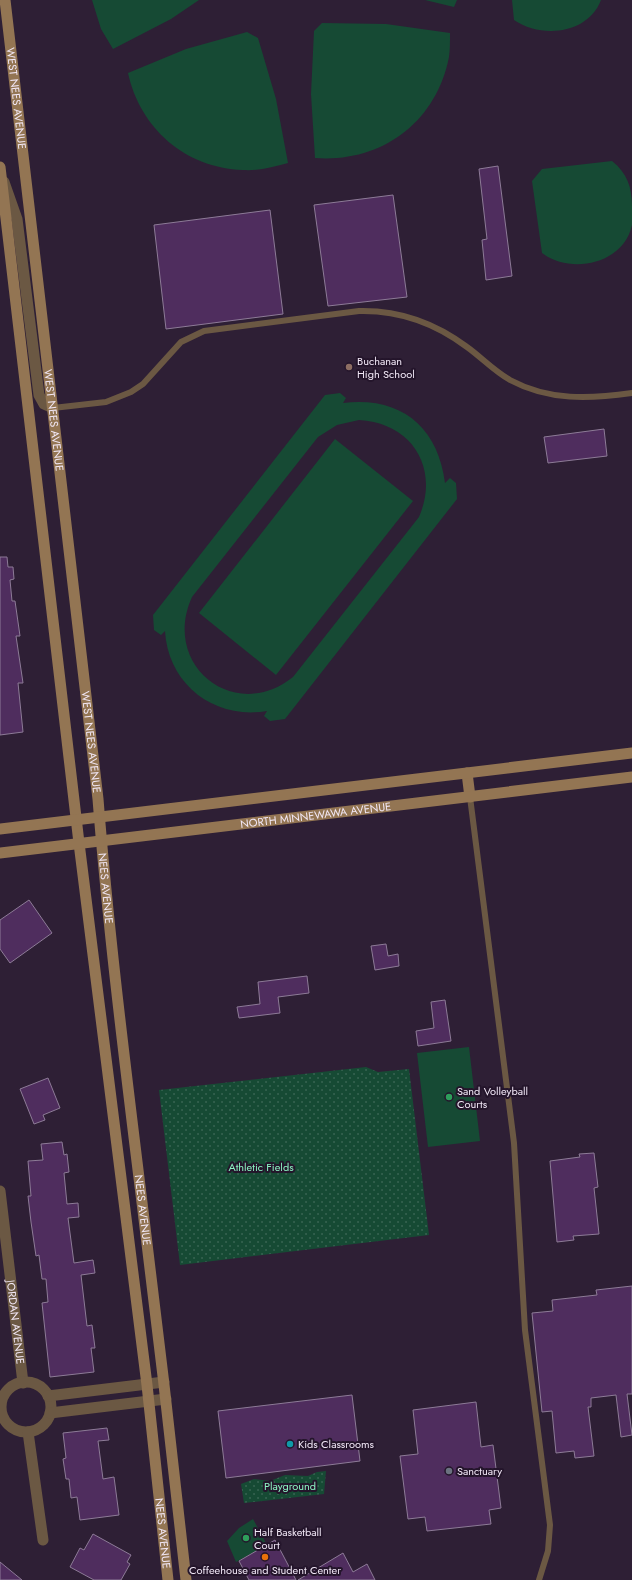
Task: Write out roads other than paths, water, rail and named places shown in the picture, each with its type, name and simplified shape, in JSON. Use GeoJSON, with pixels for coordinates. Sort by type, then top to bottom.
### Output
{"type":"FeatureCollection","features":[{"type":"Feature","properties":{"kind":"main road","name":"WEST NEES AVENUE"},"geometry":{"type":"LineString","coordinates":[[6,0],[100,817],[101,841]]}},
{"type":"Feature","properties":{"kind":"main road"},"geometry":{"type":"LineString","coordinates":[[0,170],[79,843]]}},
{"type":"Feature","properties":{"kind":"main road"},"geometry":{"type":"LineString","coordinates":[[0,829],[632,753]]}},
{"type":"Feature","properties":{"kind":"main road"},"geometry":{"type":"LineString","coordinates":[[467,772],[470,797]]}},
{"type":"Feature","properties":{"kind":"main road","name":"NORTH MINNEWAWA AVENUE"},"geometry":{"type":"LineString","coordinates":[[0,853],[632,777]]}},
{"type":"Feature","properties":{"kind":"main road","name":"NEES AVENUE"},"geometry":{"type":"LineString","coordinates":[[101,841],[124,1059],[164,1382],[186,1580]]}},
{"type":"Feature","properties":{"kind":"main road","name":"NEES AVENUE"},"geometry":{"type":"LineString","coordinates":[[79,843],[147,1384],[168,1580]]}},
{"type":"Feature","properties":{"kind":"street"},"geometry":{"type":"LineString","coordinates":[[0,170],[17,219],[39,395],[44,404],[53,408]]}},
{"type":"Feature","properties":{"kind":"street","name":"JORDAN AVENUE"},"geometry":{"type":"LineString","coordinates":[[0,1191],[23,1382]]}},
{"type":"Feature","properties":{"kind":"street"},"geometry":{"type":"LineString","coordinates":[[23,1382],[37,1386],[48,1396],[50,1413],[42,1426],[28,1432],[16,1430],[10,1427],[2,1416],[0,1410],[1,1403],[6,1392],[17,1384],[23,1382]]}},
{"type":"Feature","properties":{"kind":"street"},"geometry":{"type":"LineString","coordinates":[[48,1396],[164,1382]]}},
{"type":"Feature","properties":{"kind":"street"},"geometry":{"type":"LineString","coordinates":[[50,1413],[166,1399]]}},
{"type":"Feature","properties":{"kind":"street"},"geometry":{"type":"LineString","coordinates":[[28,1432],[43,1540]]}},
{"type":"Feature","properties":{"kind":"lane"},"geometry":{"type":"LineString","coordinates":[[53,408],[106,402],[131,392],[143,384],[181,342],[204,331],[359,311],[373,311],[408,317],[439,328],[468,347],[510,380],[535,390],[568,397],[585,398],[632,393]]}},
{"type":"Feature","properties":{"kind":"lane"},"geometry":{"type":"LineString","coordinates":[[470,797],[514,1143],[525,1330],[550,1524],[548,1551],[539,1580]]}},
{"type":"Feature","properties":{"kind":"place","name":"Buchanan High School"},"geometry":{"type":"Point","coordinates":[349,367]}},
{"type":"Feature","properties":{"kind":"place","name":"Sand Volleyball Courts"},"geometry":{"type":"Point","coordinates":[449,1097]}},
{"type":"Feature","properties":{"kind":"place","name":"Kids Classrooms"},"geometry":{"type":"Point","coordinates":[290,1444]}},
{"type":"Feature","properties":{"kind":"place","name":"Sanctuary"},"geometry":{"type":"Point","coordinates":[449,1471]}},
{"type":"Feature","properties":{"kind":"place","name":"Half Basketball Court"},"geometry":{"type":"Point","coordinates":[246,1538]}},
{"type":"Feature","properties":{"kind":"place","name":"Coffeehouse and Student Center"},"geometry":{"type":"Point","coordinates":[265,1557]}},
{"type":"Feature","properties":{"kind":"park label","name":"Athletic Fields"},"geometry":{"type":"Point","coordinates":[261,1167]}},
{"type":"Feature","properties":{"kind":"park label","name":"Playground"},"geometry":{"type":"Point","coordinates":[290,1486]}}]}
